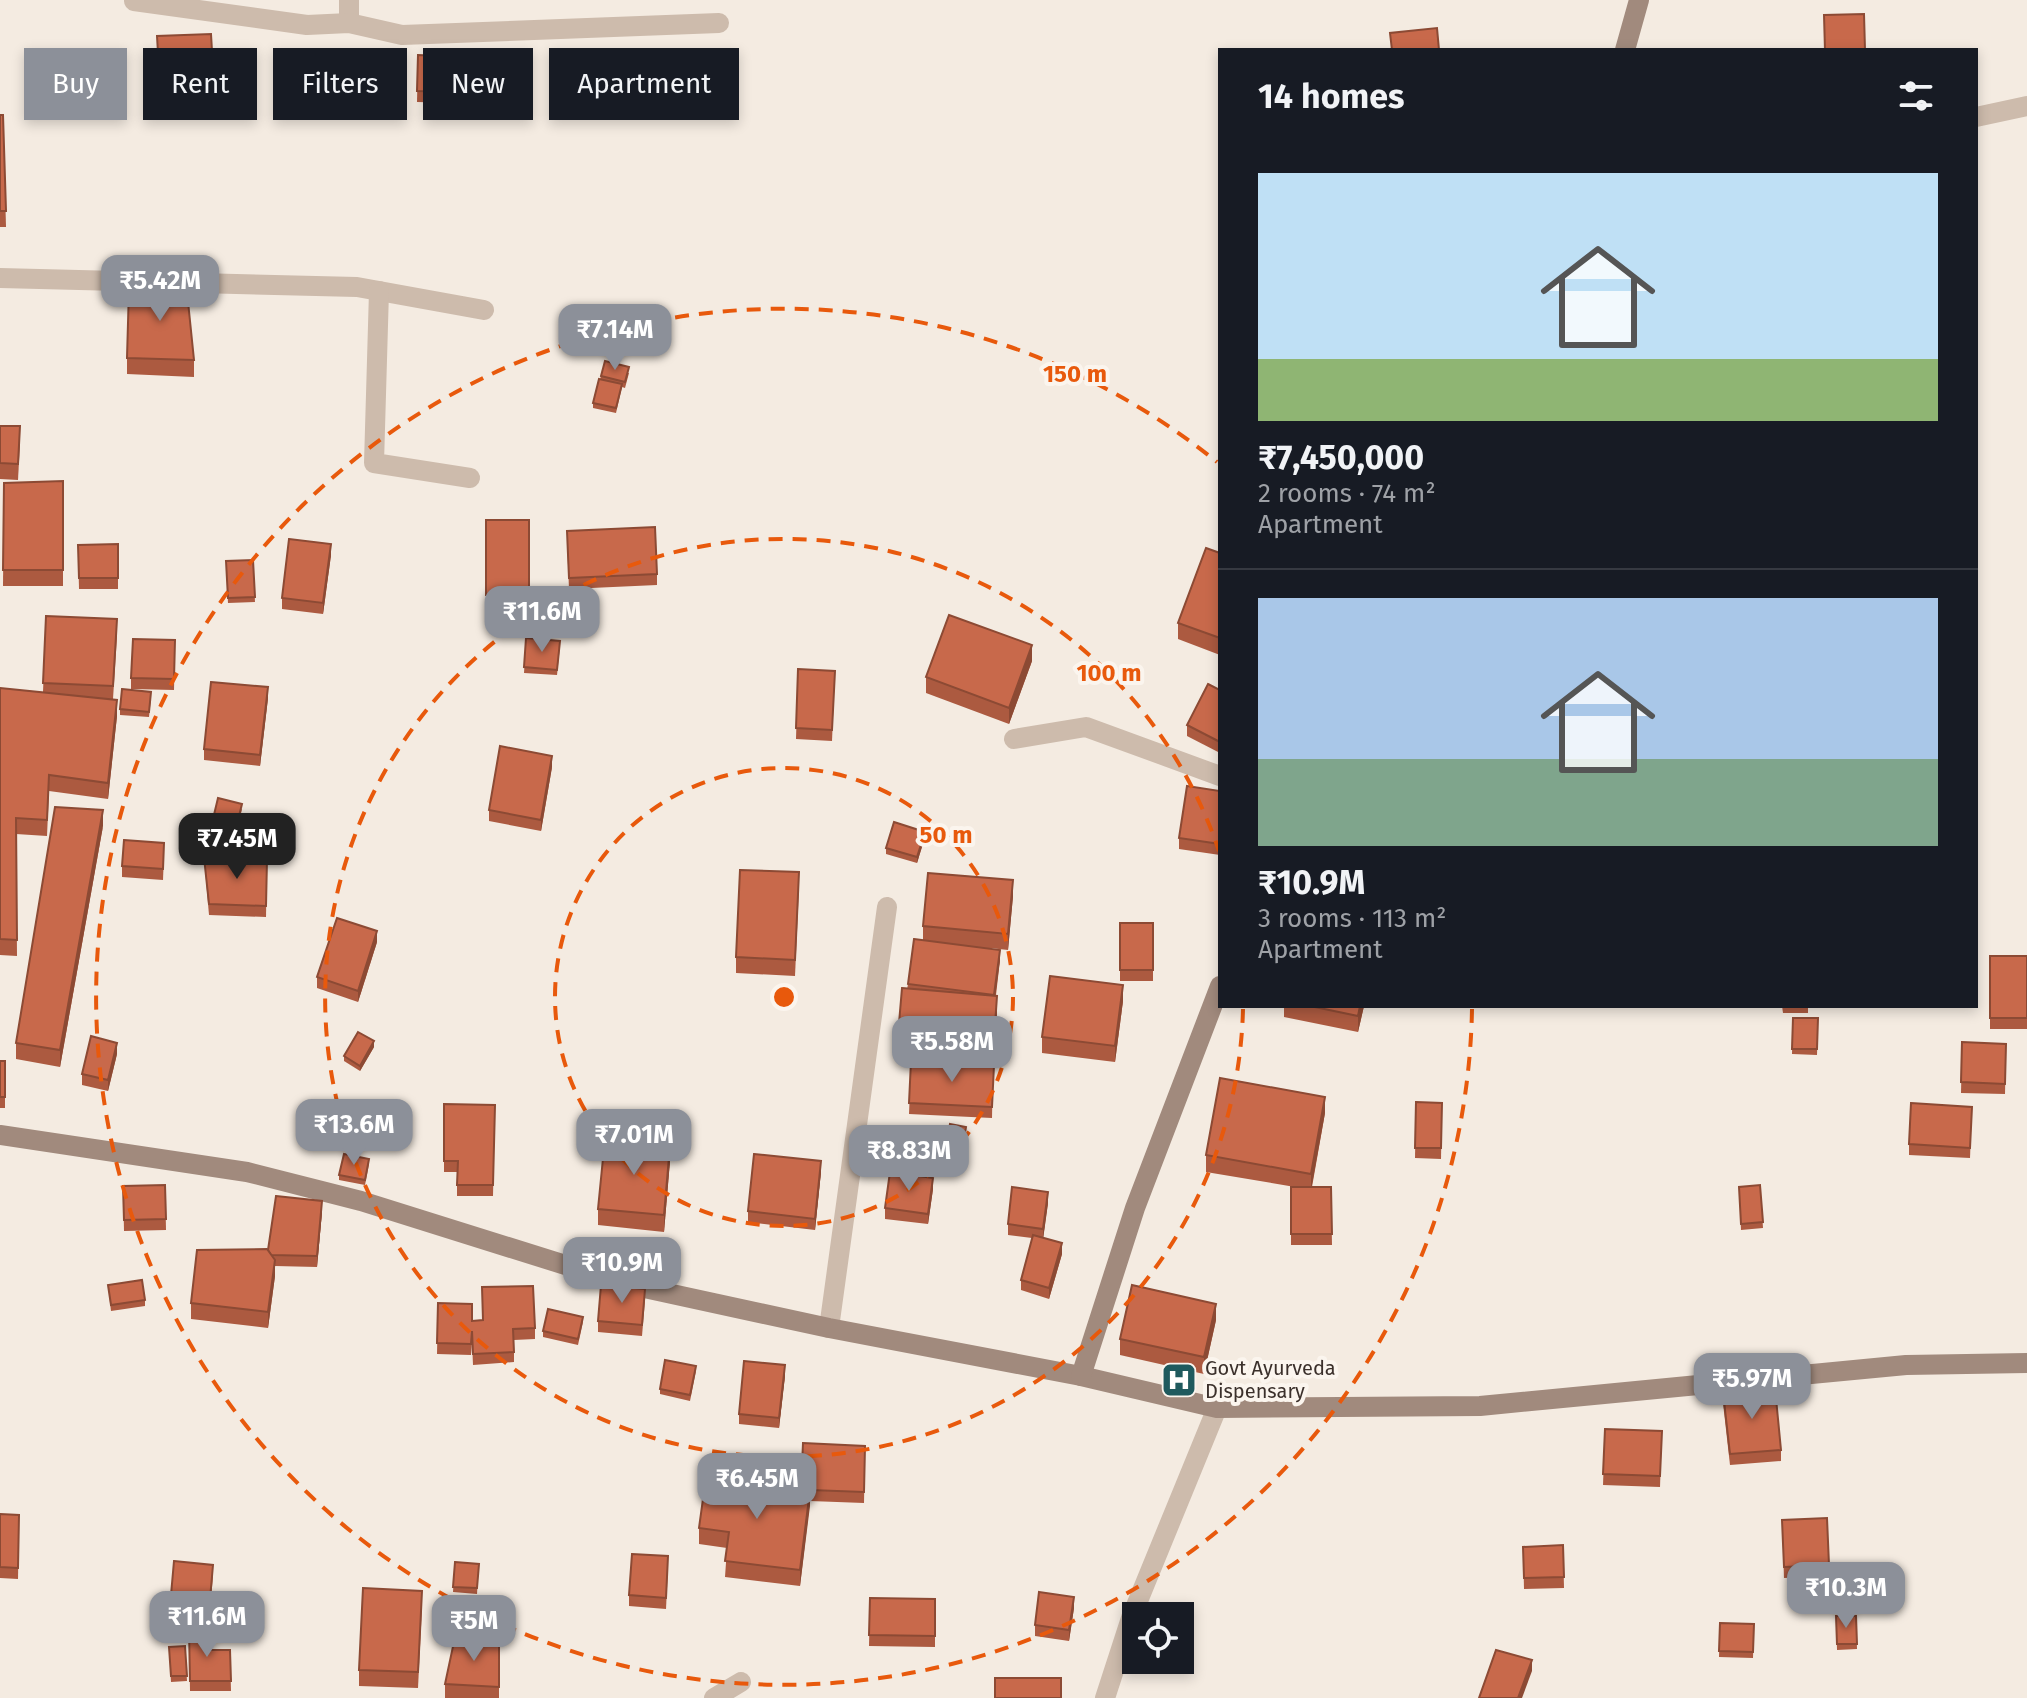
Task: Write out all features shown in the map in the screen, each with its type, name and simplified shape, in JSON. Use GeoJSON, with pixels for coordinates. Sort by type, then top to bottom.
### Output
{"type":"FeatureCollection","features":[{"type":"Feature","properties":{"kind":"street"},"geometry":{"type":"LineString","coordinates":[[349,0],[349,23]]}},
{"type":"Feature","properties":{"kind":"street"},"geometry":{"type":"LineString","coordinates":[[1626,48],[1639,0]]}},
{"type":"Feature","properties":{"kind":"street"},"geometry":{"type":"LineString","coordinates":[[134,1],[307,25],[349,23],[402,35],[719,23]]}},
{"type":"Feature","properties":{"kind":"street"},"geometry":{"type":"LineString","coordinates":[[1978,117],[2027,106]]}},
{"type":"Feature","properties":{"kind":"street"},"geometry":{"type":"LineString","coordinates":[[0,278],[357,287],[484,310]]}},
{"type":"Feature","properties":{"kind":"street"},"geometry":{"type":"LineString","coordinates":[[379,291],[374,463],[470,478]]}},
{"type":"Feature","properties":{"kind":"street"},"geometry":{"type":"LineString","coordinates":[[1014,739],[1086,727],[1218,775]]}},
{"type":"Feature","properties":{"kind":"street"},"geometry":{"type":"LineString","coordinates":[[829,1328],[887,907]]}},
{"type":"Feature","properties":{"kind":"street"},"geometry":{"type":"LineString","coordinates":[[1081,1376],[1135,1208],[1218,991]]}},
{"type":"Feature","properties":{"kind":"street"},"geometry":{"type":"LineString","coordinates":[[0,1135],[247,1172],[361,1201],[626,1284],[829,1328],[1081,1376],[1217,1408],[1480,1406],[1906,1365],[2027,1363]]}},
{"type":"Feature","properties":{"kind":"street"},"geometry":{"type":"LineString","coordinates":[[1105,1698],[1131,1618],[1217,1408]]}},
{"type":"Feature","properties":{"kind":"street"},"geometry":{"type":"LineString","coordinates":[[714,1698],[741,1682]]}},
{"type":"Feature","properties":{"kind":"building"},"geometry":{"type":"Polygon","coordinates":[[[1864,14],[1865,48],[1825,48],[1824,15],[1864,14]]]}},
{"type":"Feature","properties":{"kind":"building"},"geometry":{"type":"Polygon","coordinates":[[[1437,28],[1439,48],[1392,48],[1390,33],[1437,28]]]}},
{"type":"Feature","properties":{"kind":"building"},"geometry":{"type":"Polygon","coordinates":[[[211,34],[212,48],[158,48],[157,36],[211,34]]]}},
{"type":"Feature","properties":{"kind":"building"},"geometry":{"type":"Polygon","coordinates":[[[418,55],[423,55],[423,91],[417,91],[418,55]]]}},
{"type":"Feature","properties":{"kind":"building"},"geometry":{"type":"Polygon","coordinates":[[[0,115],[3,115],[6,211],[0,211],[0,115]]]}},
{"type":"Feature","properties":{"kind":"building"},"geometry":{"type":"Polygon","coordinates":[[[186,282],[194,360],[127,358],[129,288],[186,282]]]}},
{"type":"Feature","properties":{"kind":"building"},"geometry":{"type":"Polygon","coordinates":[[[605,361],[629,367],[625,382],[601,376],[605,361]]]}},
{"type":"Feature","properties":{"kind":"building"},"geometry":{"type":"Polygon","coordinates":[[[599,379],[622,384],[616,408],[593,403],[599,379]]]}},
{"type":"Feature","properties":{"kind":"building"},"geometry":{"type":"Polygon","coordinates":[[[0,426],[20,426],[18,464],[0,463],[0,426]]]}},
{"type":"Feature","properties":{"kind":"building"},"geometry":{"type":"Polygon","coordinates":[[[63,481],[63,570],[3,570],[4,483],[63,481]]]}},
{"type":"Feature","properties":{"kind":"building"},"geometry":{"type":"Polygon","coordinates":[[[486,520],[529,520],[529,595],[486,595],[486,520]]]}},
{"type":"Feature","properties":{"kind":"building"},"geometry":{"type":"Polygon","coordinates":[[[655,527],[657,574],[569,578],[567,531],[655,527]]]}},
{"type":"Feature","properties":{"kind":"building"},"geometry":{"type":"Polygon","coordinates":[[[289,539],[331,544],[323,603],[282,598],[289,539]]]}},
{"type":"Feature","properties":{"kind":"building"},"geometry":{"type":"Polygon","coordinates":[[[118,544],[118,578],[79,578],[78,545],[118,544]]]}},
{"type":"Feature","properties":{"kind":"building"},"geometry":{"type":"Polygon","coordinates":[[[1206,548],[1218,552],[1218,637],[1178,623],[1206,548]]]}},
{"type":"Feature","properties":{"kind":"building"},"geometry":{"type":"Polygon","coordinates":[[[253,560],[255,597],[228,598],[226,561],[253,560]]]}},
{"type":"Feature","properties":{"kind":"building"},"geometry":{"type":"Polygon","coordinates":[[[949,615],[1032,645],[1009,708],[926,677],[949,615]]]}},
{"type":"Feature","properties":{"kind":"building"},"geometry":{"type":"Polygon","coordinates":[[[46,616],[117,619],[113,686],[43,683],[46,616]]]}},
{"type":"Feature","properties":{"kind":"building"},"geometry":{"type":"Polygon","coordinates":[[[526,638],[560,641],[557,670],[524,667],[526,638]]]}},
{"type":"Feature","properties":{"kind":"building"},"geometry":{"type":"Polygon","coordinates":[[[133,639],[175,640],[174,679],[131,678],[133,639]]]}},
{"type":"Feature","properties":{"kind":"building"},"geometry":{"type":"Polygon","coordinates":[[[798,669],[835,671],[832,730],[796,728],[798,669]]]}},
{"type":"Feature","properties":{"kind":"building"},"geometry":{"type":"Polygon","coordinates":[[[211,682],[268,687],[260,755],[204,749],[211,682]]]}},
{"type":"Feature","properties":{"kind":"building"},"geometry":{"type":"Polygon","coordinates":[[[1208,684],[1218,689],[1218,741],[1187,725],[1208,684]]]}},
{"type":"Feature","properties":{"kind":"building"},"geometry":{"type":"Polygon","coordinates":[[[0,688],[117,700],[108,783],[49,775],[47,820],[16,818],[17,940],[0,939],[0,688]]]}},
{"type":"Feature","properties":{"kind":"building"},"geometry":{"type":"Polygon","coordinates":[[[122,689],[151,692],[149,712],[120,709],[122,689]]]}},
{"type":"Feature","properties":{"kind":"building"},"geometry":{"type":"Polygon","coordinates":[[[500,746],[552,756],[541,820],[489,810],[500,746]]]}},
{"type":"Feature","properties":{"kind":"building"},"geometry":{"type":"Polygon","coordinates":[[[1187,786],[1218,791],[1218,844],[1179,838],[1187,786]]]}},
{"type":"Feature","properties":{"kind":"building"},"geometry":{"type":"Polygon","coordinates":[[[218,798],[242,804],[237,824],[213,819],[218,798]]]}},
{"type":"Feature","properties":{"kind":"building"},"geometry":{"type":"Polygon","coordinates":[[[55,807],[103,810],[60,1050],[16,1043],[55,807]]]}},
{"type":"Feature","properties":{"kind":"building"},"geometry":{"type":"Polygon","coordinates":[[[894,822],[925,832],[917,857],[886,848],[894,822]]]}},
{"type":"Feature","properties":{"kind":"building"},"geometry":{"type":"Polygon","coordinates":[[[124,840],[164,843],[163,869],[122,866],[124,840]]]}},
{"type":"Feature","properties":{"kind":"building"},"geometry":{"type":"Polygon","coordinates":[[[204,857],[267,859],[266,906],[209,904],[204,857]]]}},
{"type":"Feature","properties":{"kind":"building"},"geometry":{"type":"Polygon","coordinates":[[[740,870],[799,872],[795,960],[736,957],[740,870]]]}},
{"type":"Feature","properties":{"kind":"building"},"geometry":{"type":"Polygon","coordinates":[[[928,873],[1013,880],[1008,934],[923,926],[928,873]]]}},
{"type":"Feature","properties":{"kind":"building"},"geometry":{"type":"Polygon","coordinates":[[[337,918],[377,931],[358,991],[317,977],[337,918]]]}},
{"type":"Feature","properties":{"kind":"building"},"geometry":{"type":"Polygon","coordinates":[[[1120,923],[1153,923],[1153,970],[1120,970],[1120,923]]]}},
{"type":"Feature","properties":{"kind":"building"},"geometry":{"type":"Polygon","coordinates":[[[914,939],[1000,950],[994,995],[908,984],[914,939]]]}},
{"type":"Feature","properties":{"kind":"building"},"geometry":{"type":"Polygon","coordinates":[[[1990,956],[2027,956],[2027,1018],[1990,1018],[1990,956]]]}},
{"type":"Feature","properties":{"kind":"building"},"geometry":{"type":"Polygon","coordinates":[[[1050,976],[1123,985],[1115,1046],[1042,1037],[1050,976]]]}},
{"type":"Feature","properties":{"kind":"building"},"geometry":{"type":"Polygon","coordinates":[[[902,988],[997,996],[993,1054],[897,1047],[902,988]]]}},
{"type":"Feature","properties":{"kind":"building"},"geometry":{"type":"Polygon","coordinates":[[[1320,1008],[1360,1008],[1358,1016],[1320,1008]]]}},
{"type":"Feature","properties":{"kind":"building"},"geometry":{"type":"Polygon","coordinates":[[[1793,1018],[1818,1018],[1817,1049],[1792,1049],[1793,1018]]]}},
{"type":"Feature","properties":{"kind":"building"},"geometry":{"type":"Polygon","coordinates":[[[358,1032],[374,1041],[360,1066],[344,1056],[358,1032]]]}},
{"type":"Feature","properties":{"kind":"building"},"geometry":{"type":"Polygon","coordinates":[[[91,1036],[117,1043],[108,1080],[82,1074],[91,1036]]]}},
{"type":"Feature","properties":{"kind":"building"},"geometry":{"type":"Polygon","coordinates":[[[1962,1042],[2006,1044],[2005,1084],[1961,1082],[1962,1042]]]}},
{"type":"Feature","properties":{"kind":"building"},"geometry":{"type":"Polygon","coordinates":[[[0,1061],[5,1061],[5,1097],[0,1097],[0,1061]]]}},
{"type":"Feature","properties":{"kind":"building"},"geometry":{"type":"Polygon","coordinates":[[[911,1061],[994,1065],[992,1107],[909,1103],[911,1061]]]}},
{"type":"Feature","properties":{"kind":"building"},"geometry":{"type":"Polygon","coordinates":[[[1220,1078],[1325,1097],[1311,1174],[1206,1155],[1220,1078]]]}},
{"type":"Feature","properties":{"kind":"building"},"geometry":{"type":"Polygon","coordinates":[[[1416,1102],[1442,1103],[1441,1148],[1415,1148],[1416,1102]]]}},
{"type":"Feature","properties":{"kind":"building"},"geometry":{"type":"Polygon","coordinates":[[[1911,1103],[1972,1107],[1970,1148],[1909,1144],[1911,1103]]]}},
{"type":"Feature","properties":{"kind":"building"},"geometry":{"type":"Polygon","coordinates":[[[444,1104],[495,1105],[493,1185],[457,1185],[458,1161],[444,1161],[444,1104]]]}},
{"type":"Feature","properties":{"kind":"building"},"geometry":{"type":"Polygon","coordinates":[[[950,1124],[966,1127],[963,1147],[946,1145],[950,1124]]]}},
{"type":"Feature","properties":{"kind":"building"},"geometry":{"type":"Polygon","coordinates":[[[605,1138],[670,1145],[664,1215],[598,1209],[605,1138]]]}},
{"type":"Feature","properties":{"kind":"building"},"geometry":{"type":"Polygon","coordinates":[[[344,1154],[369,1159],[365,1180],[339,1175],[344,1154]]]}},
{"type":"Feature","properties":{"kind":"building"},"geometry":{"type":"Polygon","coordinates":[[[754,1154],[821,1161],[815,1219],[748,1211],[754,1154]]]}},
{"type":"Feature","properties":{"kind":"building"},"geometry":{"type":"Polygon","coordinates":[[[890,1172],[933,1178],[928,1214],[885,1208],[890,1172]]]}},
{"type":"Feature","properties":{"kind":"building"},"geometry":{"type":"Polygon","coordinates":[[[165,1185],[166,1219],[124,1220],[123,1186],[165,1185]]]}},
{"type":"Feature","properties":{"kind":"building"},"geometry":{"type":"Polygon","coordinates":[[[1760,1185],[1763,1222],[1741,1224],[1739,1187],[1760,1185]]]}},
{"type":"Feature","properties":{"kind":"building"},"geometry":{"type":"Polygon","coordinates":[[[1012,1187],[1048,1192],[1043,1229],[1008,1224],[1012,1187]]]}},
{"type":"Feature","properties":{"kind":"building"},"geometry":{"type":"Polygon","coordinates":[[[1291,1187],[1331,1187],[1332,1234],[1291,1234],[1291,1187]]]}},
{"type":"Feature","properties":{"kind":"building"},"geometry":{"type":"Polygon","coordinates":[[[276,1196],[322,1201],[317,1256],[271,1255],[268,1250],[276,1196]]]}},
{"type":"Feature","properties":{"kind":"building"},"geometry":{"type":"Polygon","coordinates":[[[1033,1235],[1062,1243],[1049,1288],[1021,1280],[1033,1235]]]}},
{"type":"Feature","properties":{"kind":"building"},"geometry":{"type":"Polygon","coordinates":[[[267,1249],[275,1260],[268,1312],[191,1303],[197,1250],[267,1249]]]}},
{"type":"Feature","properties":{"kind":"building"},"geometry":{"type":"Polygon","coordinates":[[[142,1280],[145,1300],[111,1305],[108,1285],[142,1280]]]}},
{"type":"Feature","properties":{"kind":"building"},"geometry":{"type":"Polygon","coordinates":[[[601,1285],[645,1289],[642,1325],[598,1321],[601,1285]]]}},
{"type":"Feature","properties":{"kind":"building"},"geometry":{"type":"Polygon","coordinates":[[[1132,1285],[1216,1304],[1204,1357],[1120,1339],[1132,1285]]]}},
{"type":"Feature","properties":{"kind":"building"},"geometry":{"type":"Polygon","coordinates":[[[533,1286],[535,1328],[513,1329],[514,1352],[473,1354],[472,1331],[471,1344],[437,1343],[438,1303],[472,1304],[472,1321],[483,1320],[482,1287],[533,1286]]]}},
{"type":"Feature","properties":{"kind":"building"},"geometry":{"type":"Polygon","coordinates":[[[548,1309],[583,1317],[578,1339],[543,1331],[548,1309]]]}},
{"type":"Feature","properties":{"kind":"building"},"geometry":{"type":"Polygon","coordinates":[[[665,1360],[696,1366],[690,1395],[660,1389],[665,1360]]]}},
{"type":"Feature","properties":{"kind":"building"},"geometry":{"type":"Polygon","coordinates":[[[744,1361],[785,1365],[779,1418],[739,1414],[744,1361]]]}},
{"type":"Feature","properties":{"kind":"building"},"geometry":{"type":"Polygon","coordinates":[[[1775,1388],[1781,1450],[1730,1454],[1723,1392],[1775,1388]]]}},
{"type":"Feature","properties":{"kind":"building"},"geometry":{"type":"Polygon","coordinates":[[[1605,1429],[1662,1431],[1660,1476],[1603,1474],[1605,1429]]]}},
{"type":"Feature","properties":{"kind":"building"},"geometry":{"type":"Polygon","coordinates":[[[803,1443],[865,1446],[864,1492],[801,1489],[803,1443]]]}},
{"type":"Feature","properties":{"kind":"building"},"geometry":{"type":"Polygon","coordinates":[[[706,1477],[810,1490],[800,1570],[725,1561],[729,1532],[699,1528],[706,1477]]]}},
{"type":"Feature","properties":{"kind":"building"},"geometry":{"type":"Polygon","coordinates":[[[0,1514],[19,1515],[18,1568],[0,1567],[0,1514]]]}},
{"type":"Feature","properties":{"kind":"building"},"geometry":{"type":"Polygon","coordinates":[[[1827,1518],[1829,1565],[1784,1567],[1782,1520],[1827,1518]]]}},
{"type":"Feature","properties":{"kind":"building"},"geometry":{"type":"Polygon","coordinates":[[[1563,1545],[1564,1577],[1524,1578],[1523,1547],[1563,1545]]]}},
{"type":"Feature","properties":{"kind":"building"},"geometry":{"type":"Polygon","coordinates":[[[632,1554],[668,1556],[666,1598],[629,1595],[632,1554]]]}},
{"type":"Feature","properties":{"kind":"building"},"geometry":{"type":"Polygon","coordinates":[[[174,1561],[213,1565],[210,1599],[171,1595],[174,1561]]]}},
{"type":"Feature","properties":{"kind":"building"},"geometry":{"type":"Polygon","coordinates":[[[455,1562],[479,1564],[477,1588],[453,1587],[455,1562]]]}},
{"type":"Feature","properties":{"kind":"building"},"geometry":{"type":"Polygon","coordinates":[[[363,1588],[422,1591],[418,1672],[359,1670],[363,1588]]]}},
{"type":"Feature","properties":{"kind":"building"},"geometry":{"type":"Polygon","coordinates":[[[1039,1592],[1074,1597],[1069,1630],[1035,1625],[1039,1592]]]}},
{"type":"Feature","properties":{"kind":"building"},"geometry":{"type":"Polygon","coordinates":[[[870,1598],[935,1599],[935,1636],[869,1635],[870,1598]]]}},
{"type":"Feature","properties":{"kind":"building"},"geometry":{"type":"Polygon","coordinates":[[[1836,1616],[1856,1616],[1857,1644],[1837,1644],[1836,1616]]]}},
{"type":"Feature","properties":{"kind":"building"},"geometry":{"type":"Polygon","coordinates":[[[1720,1623],[1754,1624],[1753,1652],[1719,1651],[1720,1623]]]}},
{"type":"Feature","properties":{"kind":"building"},"geometry":{"type":"Polygon","coordinates":[[[210,1629],[210,1650],[230,1650],[231,1681],[190,1681],[189,1630],[210,1629]]]}},
{"type":"Feature","properties":{"kind":"building"},"geometry":{"type":"Polygon","coordinates":[[[455,1637],[499,1640],[499,1687],[445,1684],[455,1637]]]}},
{"type":"Feature","properties":{"kind":"building"},"geometry":{"type":"Polygon","coordinates":[[[185,1646],[187,1676],[171,1676],[169,1647],[185,1646]]]}},
{"type":"Feature","properties":{"kind":"building"},"geometry":{"type":"Polygon","coordinates":[[[1496,1650],[1532,1660],[1518,1698],[1479,1698],[1496,1650]]]}},
{"type":"Feature","properties":{"kind":"building"},"geometry":{"type":"Polygon","coordinates":[[[995,1678],[1061,1678],[1061,1698],[995,1698],[995,1678]]]}},
{"type":"Feature","properties":{"kind":"place","name":"Govt Ayurveda Dispensary"},"geometry":{"type":"Point","coordinates":[1179,1380]}}]}
